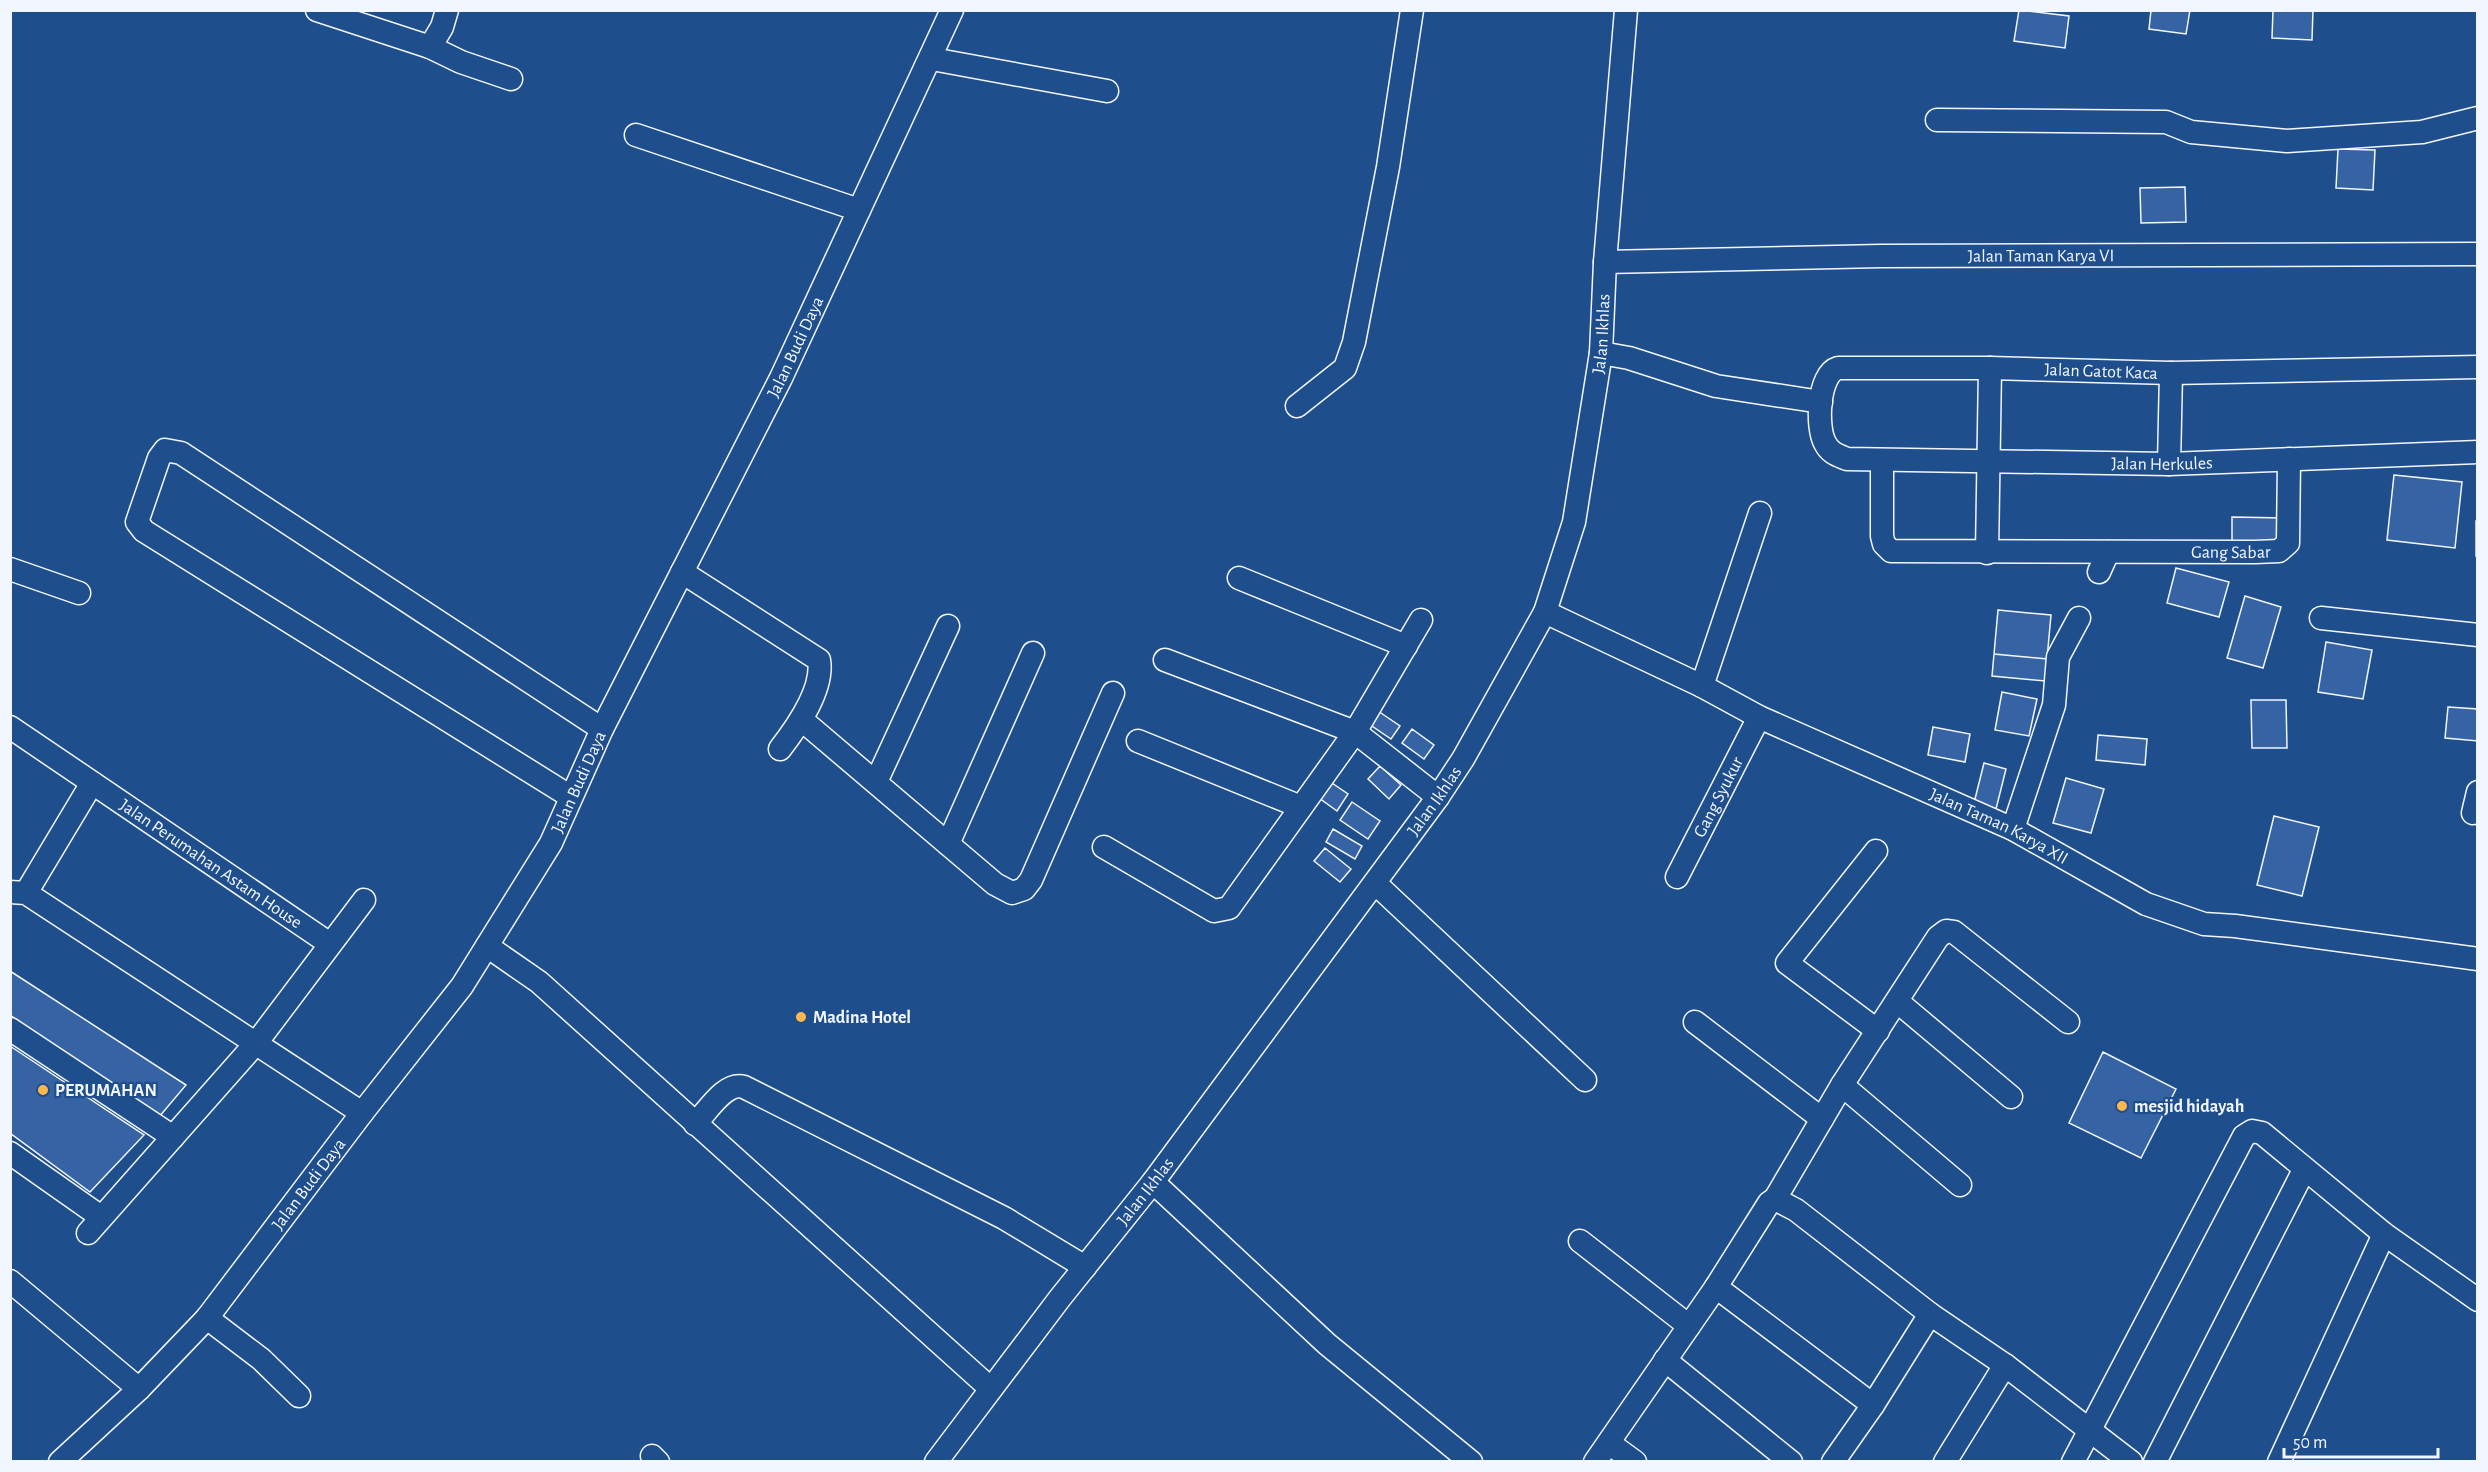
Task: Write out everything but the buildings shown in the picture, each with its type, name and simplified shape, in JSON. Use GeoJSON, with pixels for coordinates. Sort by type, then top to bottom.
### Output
{"type":"FeatureCollection","features":[{"type":"Feature","properties":{"kind":"street"},"geometry":{"type":"LineString","coordinates":[[317,10],[430,47],[461,62],[511,79]]}},
{"type":"Feature","properties":{"kind":"street"},"geometry":{"type":"LineString","coordinates":[[430,47],[442,27],[447,10]]}},
{"type":"Feature","properties":{"kind":"street","name":"Jalan Budi Daya"},"geometry":{"type":"LineString","coordinates":[[60,1461],[139,1389],[207,1318],[362,1113],[462,986],[551,843],[602,729],[781,378],[932,59],[952,10]]}},
{"type":"Feature","properties":{"kind":"street"},"geometry":{"type":"LineString","coordinates":[[1296,406],[1345,368],[1354,342],[1388,167],[1412,10]]}},
{"type":"Feature","properties":{"kind":"street","name":"Jalan Ikhlas"},"geometry":{"type":"LineString","coordinates":[[936,1461],[1085,1267],[1154,1182],[1438,797],[1463,759],[1545,612],[1574,522],[1601,353],[1605,262],[1626,10]]}},
{"type":"Feature","properties":{"kind":"street"},"geometry":{"type":"LineString","coordinates":[[932,59],[1107,91]]}},
{"type":"Feature","properties":{"kind":"street"},"geometry":{"type":"LineString","coordinates":[[1937,120],[2166,122],[2191,132],[2287,141],[2422,132],[2478,118]]}},
{"type":"Feature","properties":{"kind":"street"},"geometry":{"type":"LineString","coordinates":[[636,135],[859,210]]}},
{"type":"Feature","properties":{"kind":"street","name":"Jalan Taman Karya VI"},"geometry":{"type":"LineString","coordinates":[[1605,262],[1881,256],[2478,254]]}},
{"type":"Feature","properties":{"kind":"street"},"geometry":{"type":"LineString","coordinates":[[1601,353],[1629,358],[1716,386],[1821,402]]}},
{"type":"Feature","properties":{"kind":"street","name":"Jalan Gatot Kaca"},"geometry":{"type":"LineString","coordinates":[[1847,459],[1833,453],[1821,436],[1821,402],[1825,378],[1830,370],[1838,368],[1990,368],[2171,373],[2478,367]]}},
{"type":"Feature","properties":{"kind":"street"},"geometry":{"type":"LineString","coordinates":[[1882,462],[1882,536],[1886,548],[1891,551],[1987,553],[1990,368]]}},
{"type":"Feature","properties":{"kind":"street"},"geometry":{"type":"LineString","coordinates":[[2169,464],[2171,373]]}},
{"type":"Feature","properties":{"kind":"street"},"geometry":{"type":"LineString","coordinates":[[571,797],[144,531],[136,522],[159,458],[165,450],[181,453],[602,729]]}},
{"type":"Feature","properties":{"kind":"street","name":"Jalan Herkules"},"geometry":{"type":"LineString","coordinates":[[1847,459],[1882,462],[2169,464],[2478,452]]}},
{"type":"Feature","properties":{"kind":"street","name":"Gang Sabar"},"geometry":{"type":"LineString","coordinates":[[1987,553],[2104,562],[2284,548],[2290,520],[2289,459]]}},
{"type":"Feature","properties":{"kind":"street"},"geometry":{"type":"LineString","coordinates":[[1702,686],[1760,513]]}},
{"type":"Feature","properties":{"kind":"street"},"geometry":{"type":"LineString","coordinates":[[10,569],[79,593]]}},
{"type":"Feature","properties":{"kind":"street"},"geometry":{"type":"LineString","coordinates":[[682,572],[819,660],[821,671],[802,720],[780,749]]}},
{"type":"Feature","properties":{"kind":"street"},"geometry":{"type":"LineString","coordinates":[[1239,578],[1406,646]]}},
{"type":"Feature","properties":{"kind":"street","name":"Jalan Taman Karya XII"},"geometry":{"type":"LineString","coordinates":[[1545,612],[1702,686],[1759,717],[2013,829],[2146,904],[2194,922],[2478,959]]}},
{"type":"Feature","properties":{"kind":"street"},"geometry":{"type":"LineString","coordinates":[[2013,829],[2054,705],[2058,657],[2079,618]]}},
{"type":"Feature","properties":{"kind":"street"},"geometry":{"type":"LineString","coordinates":[[2321,618],[2478,635]]}},
{"type":"Feature","properties":{"kind":"street"},"geometry":{"type":"LineString","coordinates":[[1104,847],[1214,911],[1229,908],[1355,732],[1422,620]]}},
{"type":"Feature","properties":{"kind":"street"},"geometry":{"type":"LineString","coordinates":[[876,782],[948,626]]}},
{"type":"Feature","properties":{"kind":"street"},"geometry":{"type":"LineString","coordinates":[[948,844],[1033,652]]}},
{"type":"Feature","properties":{"kind":"street"},"geometry":{"type":"LineString","coordinates":[[1165,660],[1355,732],[1438,797]]}},
{"type":"Feature","properties":{"kind":"street"},"geometry":{"type":"LineString","coordinates":[[802,720],[1005,891],[1012,893],[1024,889],[1031,880],[1113,693]]}},
{"type":"Feature","properties":{"kind":"street","name":"Gang Syukur"},"geometry":{"type":"LineString","coordinates":[[1677,877],[1759,717]]}},
{"type":"Feature","properties":{"kind":"street","name":"Jalan Perumahan Astam House"},"geometry":{"type":"LineString","coordinates":[[10,726],[330,944]]}},
{"type":"Feature","properties":{"kind":"street"},"geometry":{"type":"LineString","coordinates":[[1138,741],[1301,807]]}},
{"type":"Feature","properties":{"kind":"street"},"geometry":{"type":"LineString","coordinates":[[92,783],[18,892],[257,1042],[362,1113]]}},
{"type":"Feature","properties":{"kind":"street"},"geometry":{"type":"LineString","coordinates":[[1876,850],[1787,963],[1878,1031]]}},
{"type":"Feature","properties":{"kind":"street"},"geometry":{"type":"LineString","coordinates":[[1375,883],[1584,1080]]}},
{"type":"Feature","properties":{"kind":"street"},"geometry":{"type":"LineString","coordinates":[[10,1153],[94,1225],[257,1042],[364,900]]}},
{"type":"Feature","properties":{"kind":"street"},"geometry":{"type":"LineString","coordinates":[[1595,1461],[1716,1287],[1769,1203],[1775,1199],[1842,1085],[1898,1002],[1938,937],[1950,930],[2068,1022]]}},
{"type":"Feature","properties":{"kind":"street"},"geometry":{"type":"LineString","coordinates":[[487,946],[539,982],[991,1389]]}},
{"type":"Feature","properties":{"kind":"street"},"geometry":{"type":"LineString","coordinates":[[1898,1002],[2011,1097]]}},
{"type":"Feature","properties":{"kind":"street"},"geometry":{"type":"LineString","coordinates":[[1695,1022],[1822,1119]]}},
{"type":"Feature","properties":{"kind":"street"},"geometry":{"type":"LineString","coordinates":[[10,1029],[173,1137]]}},
{"type":"Feature","properties":{"kind":"street"},"geometry":{"type":"LineString","coordinates":[[1842,1085],[1960,1185]]}},
{"type":"Feature","properties":{"kind":"street"},"geometry":{"type":"LineString","coordinates":[[695,1124],[728,1089],[741,1086],[1004,1218],[1085,1267]]}},
{"type":"Feature","properties":{"kind":"street"},"geometry":{"type":"LineString","coordinates":[[2073,1461],[2244,1136],[2252,1131],[2262,1133],[2384,1234],[2478,1300]]}},
{"type":"Feature","properties":{"kind":"street"},"geometry":{"type":"LineString","coordinates":[[2155,1461],[2304,1170]]}},
{"type":"Feature","properties":{"kind":"street"},"geometry":{"type":"LineString","coordinates":[[1154,1182],[1327,1344],[1471,1461]]}},
{"type":"Feature","properties":{"kind":"street"},"geometry":{"type":"LineString","coordinates":[[1775,1199],[1796,1210],[1930,1314],[2006,1365],[2132,1461]]}},
{"type":"Feature","properties":{"kind":"street"},"geometry":{"type":"LineString","coordinates":[[2279,1461],[2384,1234]]}},
{"type":"Feature","properties":{"kind":"street"},"geometry":{"type":"LineString","coordinates":[[1580,1240],[1689,1326]]}},
{"type":"Feature","properties":{"kind":"street"},"geometry":{"type":"LineString","coordinates":[[10,1281],[139,1389]]}},
{"type":"Feature","properties":{"kind":"street"},"geometry":{"type":"LineString","coordinates":[[1716,1287],[1873,1405]]}},
{"type":"Feature","properties":{"kind":"street"},"geometry":{"type":"LineString","coordinates":[[1833,1461],[1873,1405],[1930,1314]]}},
{"type":"Feature","properties":{"kind":"street"},"geometry":{"type":"LineString","coordinates":[[207,1318],[261,1359],[299,1396]]}},
{"type":"Feature","properties":{"kind":"street"},"geometry":{"type":"LineString","coordinates":[[1665,1360],[1791,1461]]}},
{"type":"Feature","properties":{"kind":"street"},"geometry":{"type":"LineString","coordinates":[[1945,1461],[2006,1365]]}},
{"type":"Feature","properties":{"kind":"street"},"geometry":{"type":"LineString","coordinates":[[1609,1443],[1635,1461]]}},
{"type":"Feature","properties":{"kind":"place","name":"Madina Hotel"},"geometry":{"type":"Point","coordinates":[801,1017]}},
{"type":"Feature","properties":{"kind":"place","name":"PERUMAHAN"},"geometry":{"type":"Point","coordinates":[43,1090]}},
{"type":"Feature","properties":{"kind":"place","name":"mesjid hidayah"},"geometry":{"type":"Point","coordinates":[2122,1106]}}]}
